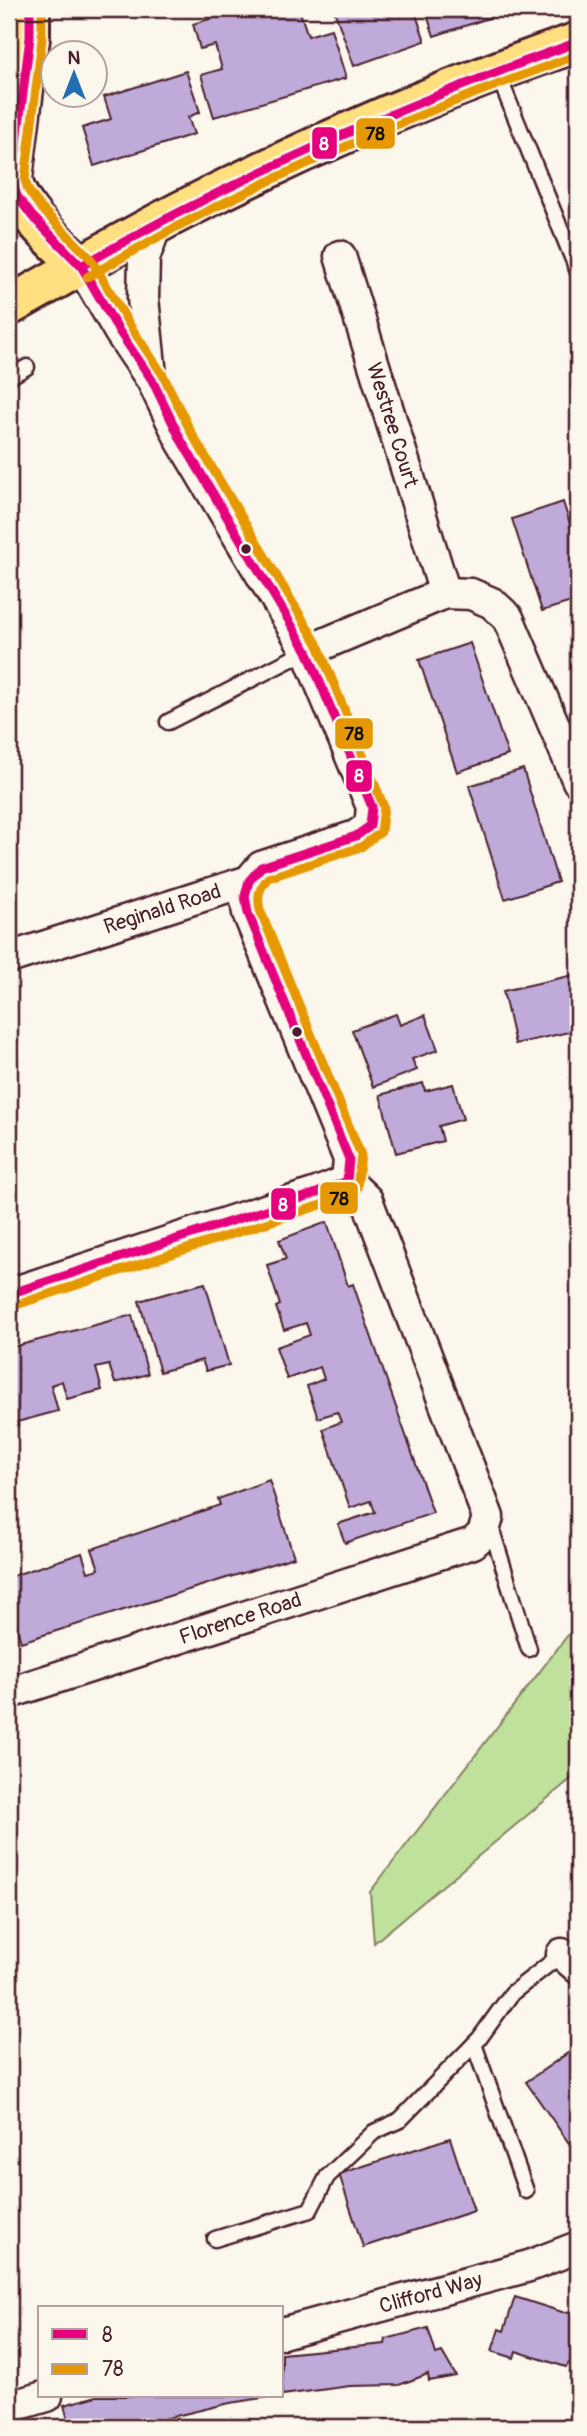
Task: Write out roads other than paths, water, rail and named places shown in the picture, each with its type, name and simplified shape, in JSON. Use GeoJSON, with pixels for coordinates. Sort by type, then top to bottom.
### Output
{"type":"FeatureCollection","features":[{"type":"Feature","properties":{"kind":"main road"},"geometry":{"type":"LineString","coordinates":[[23,28],[10,184],[32,216],[81,266]]}},
{"type":"Feature","properties":{"kind":"main road"},"geometry":{"type":"LineString","coordinates":[[9,306],[156,225],[325,142],[496,71],[578,43]]}},
{"type":"Feature","properties":{"kind":"street"},"geometry":{"type":"LineString","coordinates":[[152,380],[143,298],[144,258],[156,225]]}},
{"type":"Feature","properties":{"kind":"street","name":"Westree Court"},"geometry":{"type":"LineString","coordinates":[[340,256],[445,593]]}},
{"type":"Feature","properties":{"kind":"street"},"geometry":{"type":"LineString","coordinates":[[81,266],[119,331],[152,380],[181,440],[307,651],[445,593],[471,594],[492,603],[508,618],[578,780]]}},
{"type":"Feature","properties":{"kind":"street","name":"Reginald Road"},"geometry":{"type":"LineString","coordinates":[[9,958],[248,881],[261,867],[356,835],[370,826],[372,807],[307,651]]}},
{"type":"Feature","properties":{"kind":"street"},"geometry":{"type":"LineString","coordinates":[[248,881],[244,896],[248,913],[349,1159],[347,1181]]}},
{"type":"Feature","properties":{"kind":"street"},"geometry":{"type":"LineString","coordinates":[[9,1294],[347,1181]]}},
{"type":"Feature","properties":{"kind":"street"},"geometry":{"type":"LineString","coordinates":[[347,1181],[367,1200],[488,1517]]}},
{"type":"Feature","properties":{"kind":"street","name":"Florence Road"},"geometry":{"type":"LineString","coordinates":[[9,1693],[473,1543],[483,1534],[488,1517]]}},
{"type":"Feature","properties":{"kind":"street","name":"Clifford Way"},"geometry":{"type":"LineString","coordinates":[[284,2332],[529,2266],[578,2247]]}},
{"type":"Feature","properties":{"kind":"street"},"geometry":{"type":"LineString","coordinates":[[9,2407],[40,2398]]}},
{"type":"Feature","properties":{"kind":"lane"},"geometry":{"type":"LineString","coordinates":[[496,71],[578,272]]}},
{"type":"Feature","properties":{"kind":"lane"},"geometry":{"type":"LineString","coordinates":[[9,377],[27,367]]}},
{"type":"Feature","properties":{"kind":"lane"},"geometry":{"type":"LineString","coordinates":[[167,722],[307,651]]}},
{"type":"Feature","properties":{"kind":"lane"},"geometry":{"type":"LineString","coordinates":[[488,1517],[529,1649]]}},
{"type":"Feature","properties":{"kind":"lane"},"geometry":{"type":"LineString","coordinates":[[215,2239],[310,2210],[327,2177],[374,2132],[400,2120],[474,2044],[512,1993],[570,1961]]}},
{"type":"Feature","properties":{"kind":"lane"},"geometry":{"type":"LineString","coordinates":[[474,2044],[526,2191]]}}]}
